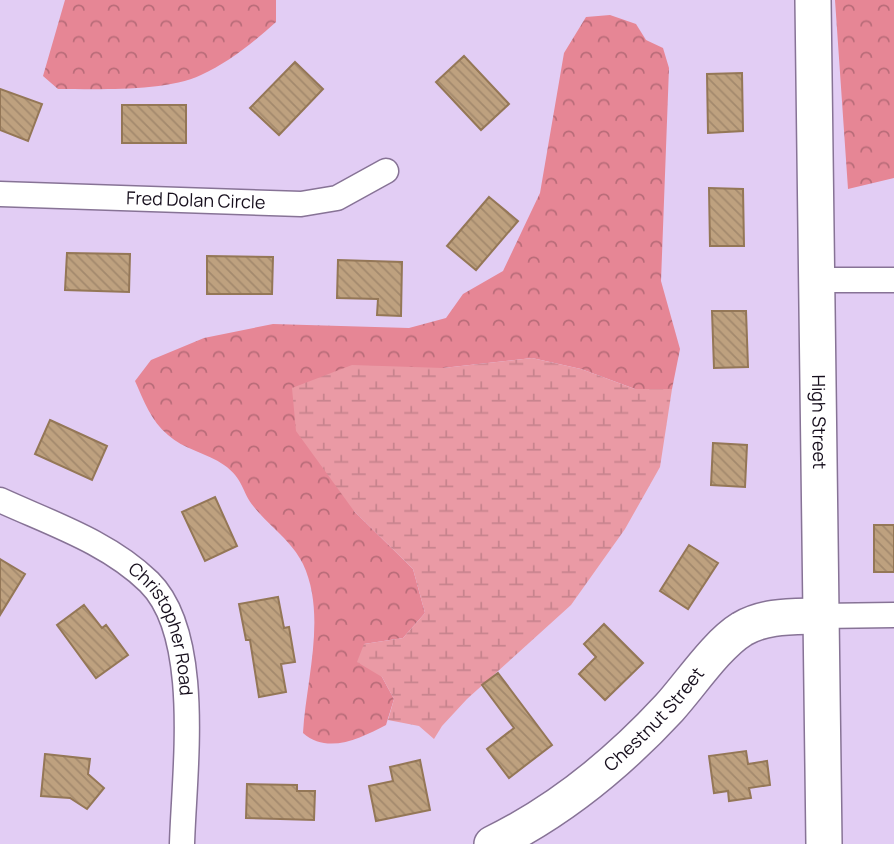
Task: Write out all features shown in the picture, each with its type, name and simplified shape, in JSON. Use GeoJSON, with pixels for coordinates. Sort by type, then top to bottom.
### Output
{"type":"FeatureCollection","features":[{"type":"Feature","properties":{"kind":"main road","name":"High Street"},"geometry":{"type":"LineString","coordinates":[[813,0],[814,280],[824,844]]}},
{"type":"Feature","properties":{"kind":"main road","name":"Chestnut Street"},"geometry":{"type":"LineString","coordinates":[[492,844],[558,806],[600,774],[640,738],[742,629],[770,619],[820,616]]}},
{"type":"Feature","properties":{"kind":"street","name":"Fred Dolan Circle"},"geometry":{"type":"LineString","coordinates":[[0,194],[310,203],[337,198],[354,191],[386,171]]}},
{"type":"Feature","properties":{"kind":"street"},"geometry":{"type":"LineString","coordinates":[[814,280],[894,281]]}},
{"type":"Feature","properties":{"kind":"street","name":"Christopher Road"},"geometry":{"type":"LineString","coordinates":[[0,500],[90,541],[120,559],[151,583],[171,615],[181,648],[185,686],[183,844]]}},
{"type":"Feature","properties":{"kind":"street"},"geometry":{"type":"LineString","coordinates":[[820,616],[894,615]]}},
{"type":"Feature","properties":{"kind":"green space"},"geometry":{"type":"Polygon","coordinates":[[[65,0],[276,0],[276,22],[231,58],[186,80],[151,87],[58,89],[43,76],[65,0]]]}},
{"type":"Feature","properties":{"kind":"green space"},"geometry":{"type":"Polygon","coordinates":[[[835,0],[894,0],[894,178],[848,189],[835,0]]]}},
{"type":"Feature","properties":{"kind":"green space"},"geometry":{"type":"Polygon","coordinates":[[[610,15],[636,24],[646,40],[663,48],[669,68],[661,281],[680,349],[672,389],[635,389],[581,369],[532,358],[443,368],[354,511],[413,569],[425,613],[403,638],[364,644],[394,699],[386,725],[344,742],[334,744],[313,740],[303,733],[313,648],[314,604],[303,564],[287,541],[254,507],[239,480],[230,470],[174,440],[162,429],[148,410],[135,381],[151,360],[204,338],[273,324],[409,328],[446,318],[463,294],[503,271],[540,193],[564,53],[586,17],[610,15]]]}},
{"type":"Feature","properties":{"kind":"green space"},"geometry":{"type":"Polygon","coordinates":[[[532,358],[581,369],[635,389],[672,389],[660,467],[625,529],[571,605],[467,699],[442,726],[434,739],[419,726],[388,720],[394,699],[382,677],[357,662],[364,644],[403,638],[425,613],[413,569],[354,511],[296,431],[292,388],[352,365],[443,368],[532,358]]]}},
{"type":"Feature","properties":{"kind":"building"},"geometry":{"type":"Polygon","coordinates":[[[464,56],[509,104],[481,130],[436,82],[464,56]]]}},
{"type":"Feature","properties":{"kind":"building"},"geometry":{"type":"Polygon","coordinates":[[[295,62],[323,89],[279,135],[250,108],[295,62]]]}},
{"type":"Feature","properties":{"kind":"building"},"geometry":{"type":"Polygon","coordinates":[[[742,73],[743,131],[708,133],[707,74],[742,73]]]}},
{"type":"Feature","properties":{"kind":"building"},"geometry":{"type":"Polygon","coordinates":[[[0,89],[42,104],[28,141],[0,130],[0,89]]]}},
{"type":"Feature","properties":{"kind":"building"},"geometry":{"type":"Polygon","coordinates":[[[122,105],[186,105],[186,143],[122,143],[122,105]]]}},
{"type":"Feature","properties":{"kind":"building"},"geometry":{"type":"Polygon","coordinates":[[[709,188],[743,189],[744,246],[710,246],[709,188]]]}},
{"type":"Feature","properties":{"kind":"building"},"geometry":{"type":"Polygon","coordinates":[[[489,197],[518,221],[476,270],[447,246],[489,197]]]}},
{"type":"Feature","properties":{"kind":"building"},"geometry":{"type":"Polygon","coordinates":[[[67,253],[130,254],[129,292],[65,290],[67,253]]]}},
{"type":"Feature","properties":{"kind":"building"},"geometry":{"type":"Polygon","coordinates":[[[207,256],[273,257],[272,294],[207,294],[207,256]]]}},
{"type":"Feature","properties":{"kind":"building"},"geometry":{"type":"Polygon","coordinates":[[[338,260],[402,262],[401,316],[377,315],[378,299],[337,298],[338,260]]]}},
{"type":"Feature","properties":{"kind":"building"},"geometry":{"type":"Polygon","coordinates":[[[712,311],[746,311],[748,367],[714,368],[712,311]]]}},
{"type":"Feature","properties":{"kind":"building"},"geometry":{"type":"Polygon","coordinates":[[[50,420],[107,446],[92,480],[35,454],[50,420]]]}},
{"type":"Feature","properties":{"kind":"building"},"geometry":{"type":"Polygon","coordinates":[[[713,443],[747,445],[745,487],[711,485],[713,443]]]}},
{"type":"Feature","properties":{"kind":"building"},"geometry":{"type":"Polygon","coordinates":[[[215,497],[237,546],[205,561],[182,512],[215,497]]]}},
{"type":"Feature","properties":{"kind":"building"},"geometry":{"type":"Polygon","coordinates":[[[874,525],[894,525],[894,572],[874,572],[874,525]]]}},
{"type":"Feature","properties":{"kind":"building"},"geometry":{"type":"Polygon","coordinates":[[[689,545],[718,563],[688,609],[660,591],[689,545]]]}},
{"type":"Feature","properties":{"kind":"building"},"geometry":{"type":"Polygon","coordinates":[[[0,559],[25,574],[0,615],[0,559]]]}},
{"type":"Feature","properties":{"kind":"building"},"geometry":{"type":"Polygon","coordinates":[[[278,597],[284,628],[289,627],[295,662],[281,664],[286,692],[259,697],[250,640],[246,640],[239,604],[278,597]]]}},
{"type":"Feature","properties":{"kind":"building"},"geometry":{"type":"Polygon","coordinates":[[[84,605],[102,628],[106,625],[128,655],[96,678],[57,625],[84,605]]]}},
{"type":"Feature","properties":{"kind":"building"},"geometry":{"type":"Polygon","coordinates":[[[604,624],[643,663],[605,700],[579,674],[596,657],[584,644],[604,624]]]}},
{"type":"Feature","properties":{"kind":"building"},"geometry":{"type":"Polygon","coordinates":[[[498,673],[552,745],[509,778],[487,749],[514,728],[482,685],[498,673]]]}},
{"type":"Feature","properties":{"kind":"building"},"geometry":{"type":"Polygon","coordinates":[[[746,751],[748,764],[767,761],[770,785],[749,788],[751,798],[729,801],[728,791],[714,793],[709,756],[746,751]]]}},
{"type":"Feature","properties":{"kind":"building"},"geometry":{"type":"Polygon","coordinates":[[[45,754],[90,759],[88,774],[104,788],[87,809],[70,798],[41,796],[45,754]]]}},
{"type":"Feature","properties":{"kind":"building"},"geometry":{"type":"Polygon","coordinates":[[[420,760],[430,810],[376,821],[369,786],[393,781],[390,767],[420,760]]]}},
{"type":"Feature","properties":{"kind":"building"},"geometry":{"type":"Polygon","coordinates":[[[247,784],[297,785],[297,791],[315,791],[314,820],[246,818],[247,784]]]}}]}
